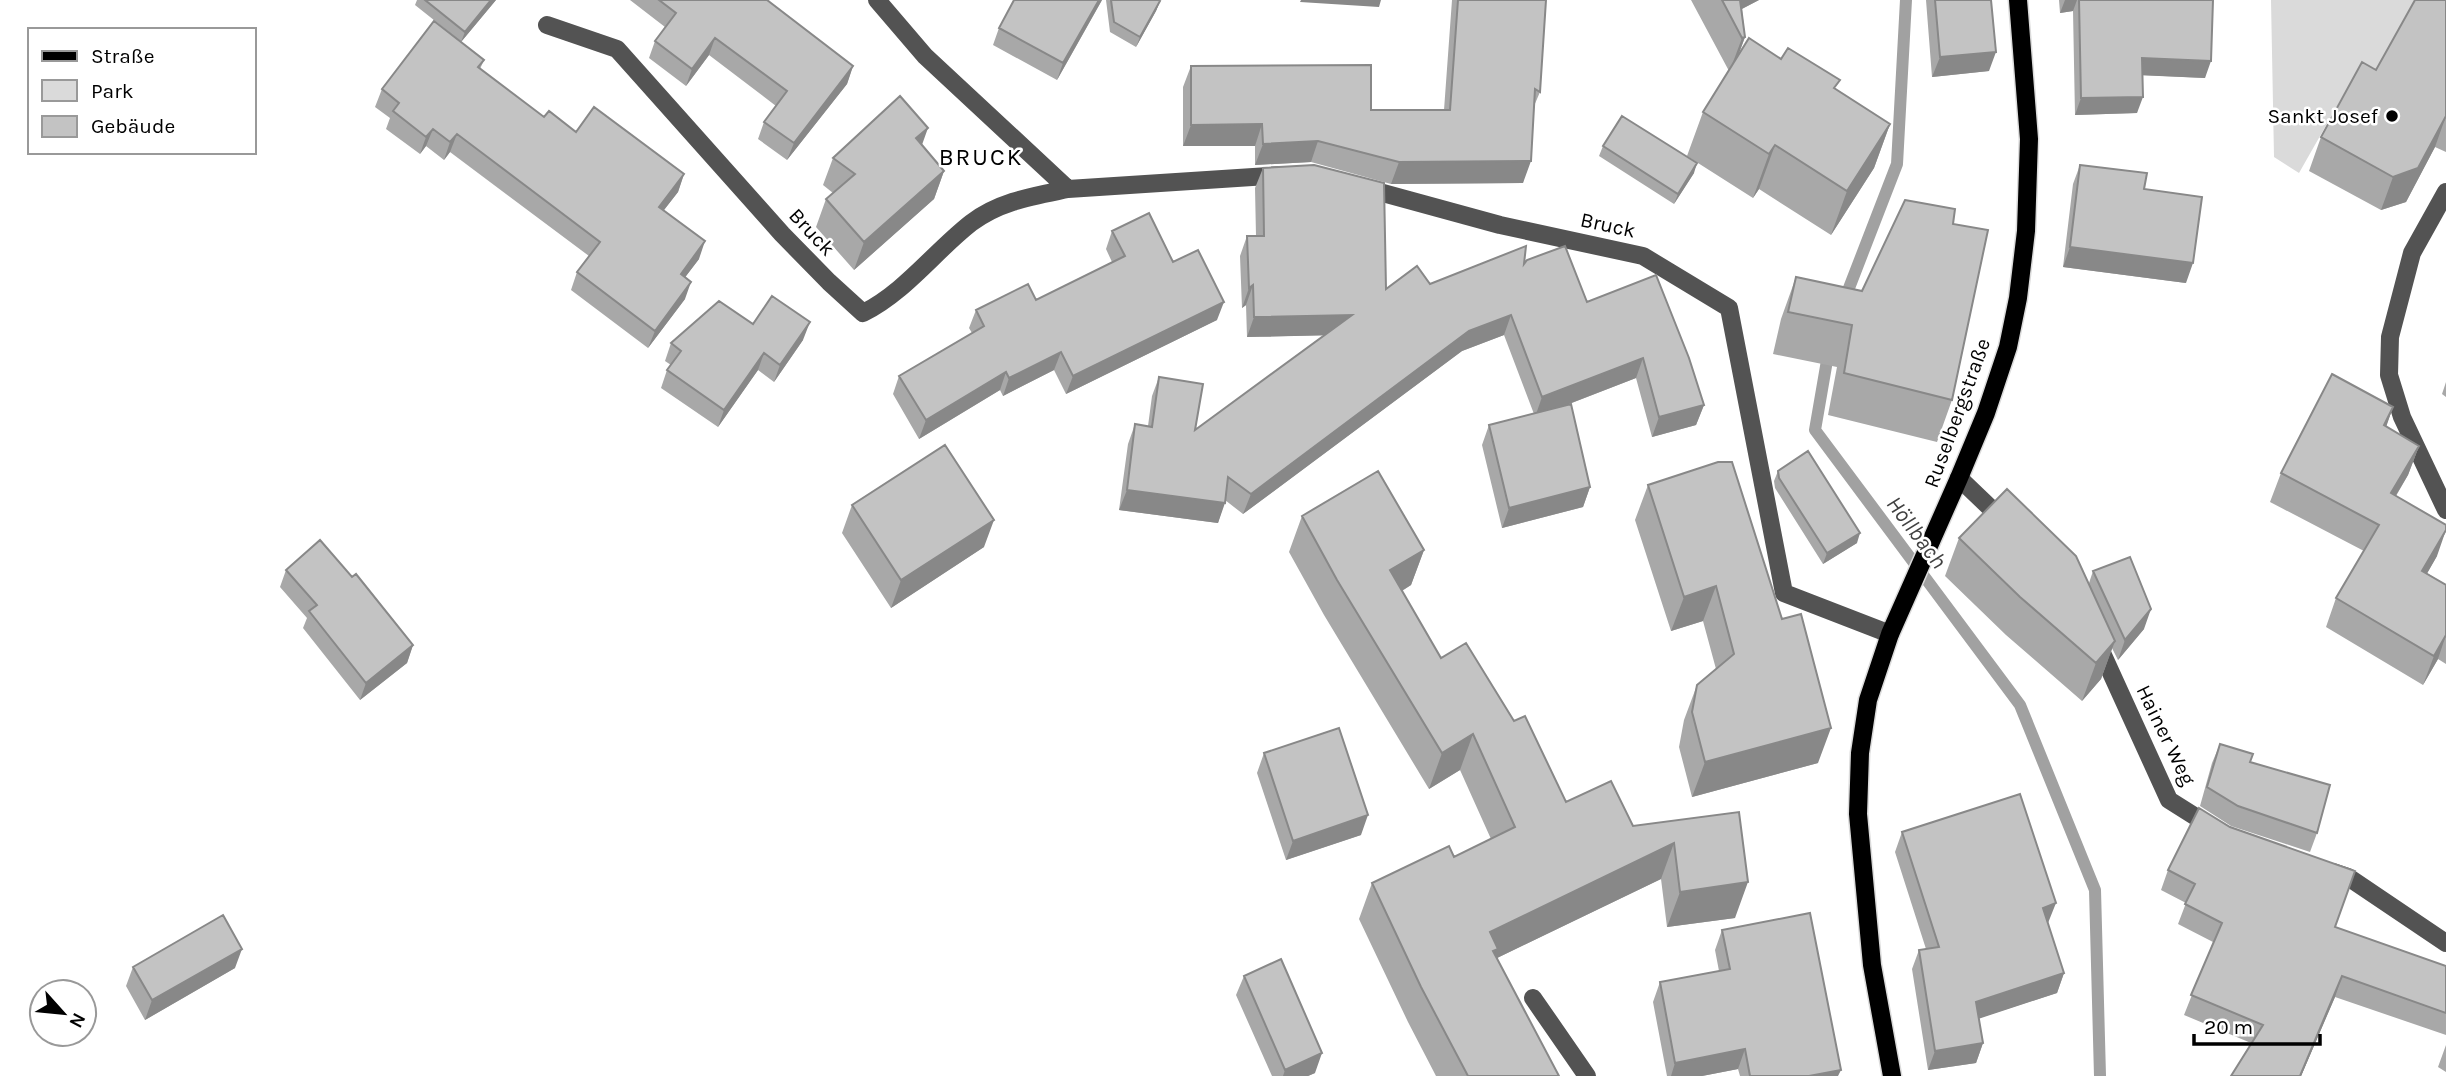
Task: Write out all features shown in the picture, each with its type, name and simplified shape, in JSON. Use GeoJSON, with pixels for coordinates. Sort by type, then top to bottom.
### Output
{"type":"FeatureCollection","features":[{"type":"Feature","properties":{"kind":"main road","name":"Ruselbergstraße"},"geometry":{"type":"LineString","coordinates":[[1892,1076],[1872,965],[1858,814],[1860,753],[1868,700],[1890,634],[1986,413],[2008,347],[2026,231],[2029,139],[2018,0]]}},
{"type":"Feature","properties":{"kind":"street"},"geometry":{"type":"LineString","coordinates":[[877,0],[925,56],[1068,189]]}},
{"type":"Feature","properties":{"kind":"street","name":"Bruck"},"geometry":{"type":"LineString","coordinates":[[547,25],[617,49],[782,234],[863,313],[886,302],[973,222],[1011,201],[1068,189],[1295,174]]}},
{"type":"Feature","properties":{"kind":"street","name":"Bruck"},"geometry":{"type":"LineString","coordinates":[[1348,184],[1500,225],[1643,256],[1729,308],[1784,593],[1890,634]]}},
{"type":"Feature","properties":{"kind":"street"},"geometry":{"type":"LineString","coordinates":[[2446,192],[2412,253],[2390,337],[2389,375],[2402,417],[2446,510]]}},
{"type":"Feature","properties":{"kind":"street"},"geometry":{"type":"LineString","coordinates":[[1959,478],[2016,533]]}},
{"type":"Feature","properties":{"kind":"street","name":"Hainer Weg"},"geometry":{"type":"LineString","coordinates":[[2090,624],[2169,800],[2226,836]]}},
{"type":"Feature","properties":{"kind":"street"},"geometry":{"type":"LineString","coordinates":[[2312,865],[2348,877],[2446,943]]}},
{"type":"Feature","properties":{"kind":"street"},"geometry":{"type":"LineString","coordinates":[[1533,998],[1587,1076]]}},
{"type":"Feature","properties":{"kind":"green space"},"geometry":{"type":"Polygon","coordinates":[[[2271,0],[2416,0],[2362,97],[2345,92],[2299,173],[2274,157],[2271,0]]]}},
{"type":"Feature","properties":{"kind":"building"},"geometry":{"type":"Polygon","coordinates":[[[425,0],[491,0],[465,32],[425,0]]]}},
{"type":"Feature","properties":{"kind":"building"},"geometry":{"type":"Polygon","coordinates":[[[659,0],[767,0],[853,66],[794,143],[764,122],[787,91],[715,38],[692,69],[655,41],[676,13],[659,0]]]}},
{"type":"Feature","properties":{"kind":"building"},"geometry":{"type":"Polygon","coordinates":[[[1014,0],[1099,0],[1063,63],[999,28],[1014,0]]]}},
{"type":"Feature","properties":{"kind":"building"},"geometry":{"type":"Polygon","coordinates":[[[1111,0],[1160,1],[1140,37],[1114,22],[1111,0]]]}},
{"type":"Feature","properties":{"kind":"building"},"geometry":{"type":"Polygon","coordinates":[[[1458,0],[1546,0],[1540,92],[1535,89],[1531,161],[1399,162],[1318,141],[1263,144],[1262,124],[1191,125],[1191,66],[1371,65],[1371,110],[1450,110],[1458,0]]]}},
{"type":"Feature","properties":{"kind":"building"},"geometry":{"type":"Polygon","coordinates":[[[1722,0],[1740,0],[1745,37],[1742,38],[1722,0]]]}},
{"type":"Feature","properties":{"kind":"building"},"geometry":{"type":"Polygon","coordinates":[[[1935,0],[1991,0],[1996,52],[1940,57],[1935,0]]]}},
{"type":"Feature","properties":{"kind":"building"},"geometry":{"type":"Polygon","coordinates":[[[2079,0],[2213,0],[2211,61],[2142,58],[2143,97],[2081,98],[2079,0]]]}},
{"type":"Feature","properties":{"kind":"building","name":"Sankt Josef"},"geometry":{"type":"Polygon","coordinates":[[[2415,0],[2446,0],[2446,116],[2418,168],[2393,177],[2321,137],[2362,62],[2376,70],[2415,0]]]}},
{"type":"Feature","properties":{"kind":"building"},"geometry":{"type":"Polygon","coordinates":[[[434,21],[484,60],[478,67],[544,117],[549,111],[576,132],[594,107],[684,174],[659,207],[705,241],[681,274],[691,282],[655,331],[577,272],[600,242],[457,134],[450,142],[433,129],[426,137],[393,111],[399,103],[382,89],[434,21]]]}},
{"type":"Feature","properties":{"kind":"building"},"geometry":{"type":"Polygon","coordinates":[[[1749,38],[1781,59],[1788,48],[1840,80],[1834,88],[1890,124],[1847,191],[1775,145],[1769,154],[1703,112],[1749,38]]]}},
{"type":"Feature","properties":{"kind":"building"},"geometry":{"type":"Polygon","coordinates":[[[900,96],[928,128],[916,138],[944,171],[864,242],[826,199],[855,174],[833,158],[900,96]]]}},
{"type":"Feature","properties":{"kind":"building"},"geometry":{"type":"Polygon","coordinates":[[[1622,116],[1697,163],[1678,194],[1603,146],[1622,116]]]}},
{"type":"Feature","properties":{"kind":"building"},"geometry":{"type":"Polygon","coordinates":[[[1314,165],[1384,183],[1386,289],[1417,266],[1430,284],[1526,246],[1524,264],[1527,260],[1565,246],[1587,302],[1656,275],[1689,358],[1704,405],[1659,417],[1643,358],[1542,397],[1511,315],[1469,331],[1251,494],[1228,477],[1225,503],[1127,490],[1135,424],[1152,427],[1159,377],[1203,384],[1195,430],[1352,315],[1254,317],[1253,285],[1249,288],[1247,236],[1264,236],[1263,168],[1314,165]]]}},
{"type":"Feature","properties":{"kind":"building"},"geometry":{"type":"Polygon","coordinates":[[[2080,165],[2147,173],[2144,189],[2202,197],[2193,263],[2070,247],[2080,165]]]}},
{"type":"Feature","properties":{"kind":"building"},"geometry":{"type":"Polygon","coordinates":[[[1905,200],[1955,209],[1953,224],[1988,230],[1952,400],[1844,373],[1852,325],[1788,312],[1796,277],[1862,291],[1905,200]]]}},
{"type":"Feature","properties":{"kind":"building"},"geometry":{"type":"Polygon","coordinates":[[[1149,213],[1173,262],[1198,250],[1224,302],[1073,376],[1061,352],[1009,378],[1006,372],[926,420],[899,376],[984,326],[976,310],[1028,284],[1036,300],[1125,256],[1112,231],[1149,213]]]}},
{"type":"Feature","properties":{"kind":"building"},"geometry":{"type":"Polygon","coordinates":[[[772,296],[810,322],[780,365],[764,353],[724,410],[667,370],[681,351],[671,343],[719,301],[753,324],[772,296]]]}},
{"type":"Feature","properties":{"kind":"building"},"geometry":{"type":"Polygon","coordinates":[[[2332,374],[2393,407],[2384,425],[2419,446],[2391,493],[2446,525],[2446,530],[2422,571],[2446,585],[2446,635],[2434,656],[2336,598],[2379,525],[2281,473],[2332,374]]]}},
{"type":"Feature","properties":{"kind":"building"},"geometry":{"type":"Polygon","coordinates":[[[1571,404],[1590,487],[1509,508],[1489,425],[1571,404]]]}},
{"type":"Feature","properties":{"kind":"building"},"geometry":{"type":"Polygon","coordinates":[[[945,445],[994,520],[901,580],[852,505],[945,445]]]}},
{"type":"Feature","properties":{"kind":"building"},"geometry":{"type":"Polygon","coordinates":[[[1808,451],[1860,533],[1827,553],[1779,478],[1778,471],[1808,451]]]}},
{"type":"Feature","properties":{"kind":"building"},"geometry":{"type":"Polygon","coordinates":[[[1718,462],[1732,462],[1782,619],[1801,614],[1831,728],[1705,762],[1692,712],[1697,685],[1734,654],[1716,586],[1684,597],[1648,485],[1718,462]]]}},
{"type":"Feature","properties":{"kind":"building"},"geometry":{"type":"Polygon","coordinates":[[[1378,471],[1424,550],[1390,570],[1441,658],[1466,643],[1514,721],[1525,716],[1566,802],[1611,781],[1633,826],[1739,812],[1748,882],[1680,892],[1674,843],[1490,932],[1498,949],[1493,951],[1559,1076],[1468,1076],[1421,987],[1372,883],[1449,846],[1454,857],[1515,827],[1473,734],[1442,753],[1337,580],[1302,516],[1378,471]]]}},
{"type":"Feature","properties":{"kind":"building"},"geometry":{"type":"Polygon","coordinates":[[[2007,489],[2076,556],[2115,641],[2096,663],[2020,597],[1959,538],[2007,489]]]}},
{"type":"Feature","properties":{"kind":"building"},"geometry":{"type":"Polygon","coordinates":[[[320,540],[352,577],[356,574],[413,645],[366,683],[309,611],[317,605],[286,570],[320,540]]]}},
{"type":"Feature","properties":{"kind":"building"},"geometry":{"type":"Polygon","coordinates":[[[2130,557],[2151,609],[2125,640],[2093,571],[2130,557]]]}},
{"type":"Feature","properties":{"kind":"building"},"geometry":{"type":"Polygon","coordinates":[[[1339,728],[1368,815],[1293,841],[1264,753],[1339,728]]]}},
{"type":"Feature","properties":{"kind":"building"},"geometry":{"type":"Polygon","coordinates":[[[2220,744],[2253,754],[2250,762],[2330,785],[2317,833],[2238,806],[2207,787],[2220,744]]]}},
{"type":"Feature","properties":{"kind":"building"},"geometry":{"type":"Polygon","coordinates":[[[2020,794],[2056,903],[2043,908],[2064,973],[1976,1002],[1983,1043],[1935,1051],[1919,950],[1939,947],[1902,832],[2020,794]]]}},
{"type":"Feature","properties":{"kind":"building"},"geometry":{"type":"Polygon","coordinates":[[[2199,808],[2230,827],[2355,871],[2335,927],[2446,966],[2446,1013],[2342,976],[2300,1076],[2231,1076],[2263,1025],[2191,995],[2222,923],[2185,904],[2195,884],[2168,870],[2199,808]]]}},
{"type":"Feature","properties":{"kind":"building"},"geometry":{"type":"Polygon","coordinates":[[[1810,913],[1841,1070],[1809,1076],[1750,1076],[1745,1049],[1675,1063],[1660,982],[1730,969],[1722,930],[1810,913]]]}},
{"type":"Feature","properties":{"kind":"building"},"geometry":{"type":"Polygon","coordinates":[[[223,915],[242,949],[152,1000],[133,967],[223,915]]]}},
{"type":"Feature","properties":{"kind":"building"},"geometry":{"type":"Polygon","coordinates":[[[1281,959],[1322,1053],[1285,1070],[1244,976],[1281,959]]]}},
{"type":"Feature","properties":{"kind":"waterway","name":"Höllbach"},"geometry":{"type":"LineString","coordinates":[[1844,301],[1897,164],[1906,0]]}},
{"type":"Feature","properties":{"kind":"waterway","name":"Höllbach"},"geometry":{"type":"LineString","coordinates":[[1829,349],[1815,430],[2020,705],[2095,890],[2100,1076]]}},
{"type":"Feature","properties":{"kind":"place","name":"Sankt Josef"},"geometry":{"type":"Point","coordinates":[2392,116]}},
{"type":"Feature","properties":{"kind":"district","name":"BRUCK"},"geometry":{"type":"Point","coordinates":[981,157]}}]}
